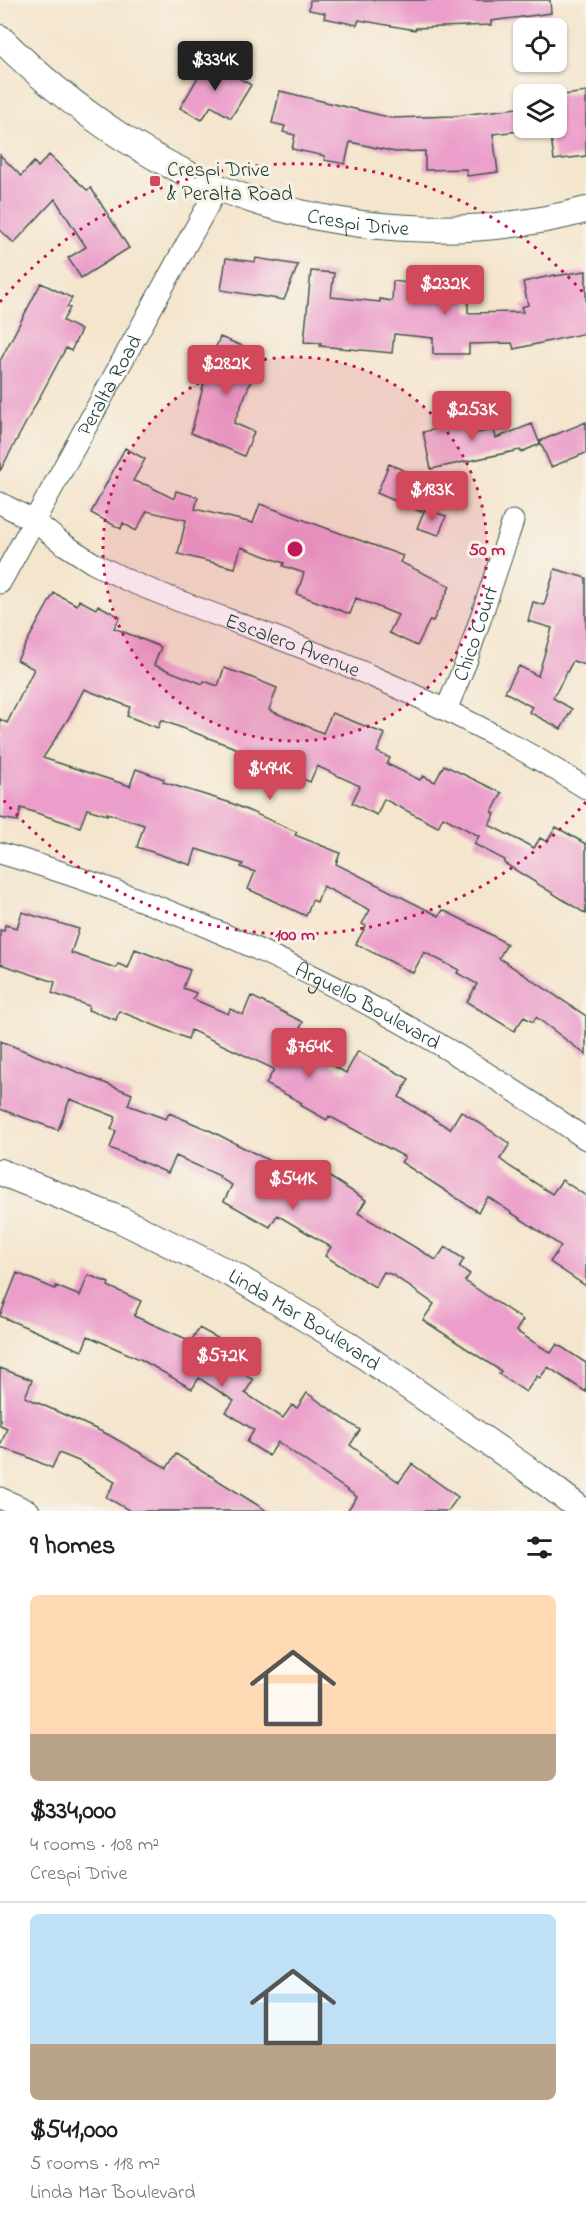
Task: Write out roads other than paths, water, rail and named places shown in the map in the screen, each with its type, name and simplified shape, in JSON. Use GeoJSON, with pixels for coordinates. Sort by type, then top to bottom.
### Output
{"type":"FeatureCollection","features":[{"type":"Feature","properties":{"kind":"street","name":"Crespi Drive"},"geometry":{"type":"LineString","coordinates":[[0,38],[48,82],[129,141],[218,187],[258,202],[305,214],[359,223],[410,227],[460,228],[514,224],[586,210]]}},
{"type":"Feature","properties":{"kind":"street","name":"Peralta Road"},"geometry":{"type":"LineString","coordinates":[[0,583],[218,187]]}},
{"type":"Feature","properties":{"kind":"street","name":"Escalero Avenue"},"geometry":{"type":"LineString","coordinates":[[0,503],[34,521],[93,563],[129,581],[376,678],[446,710],[586,788]]}},
{"type":"Feature","properties":{"kind":"street","name":"Chico Court"},"geometry":{"type":"LineString","coordinates":[[446,710],[466,662],[513,521]]}},
{"type":"Feature","properties":{"kind":"street","name":"Arguello Boulevard"},"geometry":{"type":"LineString","coordinates":[[0,853],[102,885],[165,908],[290,963],[346,991],[454,1052],[586,1139]]}},
{"type":"Feature","properties":{"kind":"street","name":"Linda Mar Boulevard"},"geometry":{"type":"LineString","coordinates":[[0,1172],[121,1220],[235,1276],[343,1341],[537,1476],[583,1511]]}},
{"type":"Feature","properties":{"kind":"street"},"geometry":{"type":"LineString","coordinates":[[0,1498],[29,1511]]}},
{"type":"Feature","properties":{"kind":"place","name":"Crespi Drive & Peralta Road"},"geometry":{"type":"Point","coordinates":[155,181]}}]}
